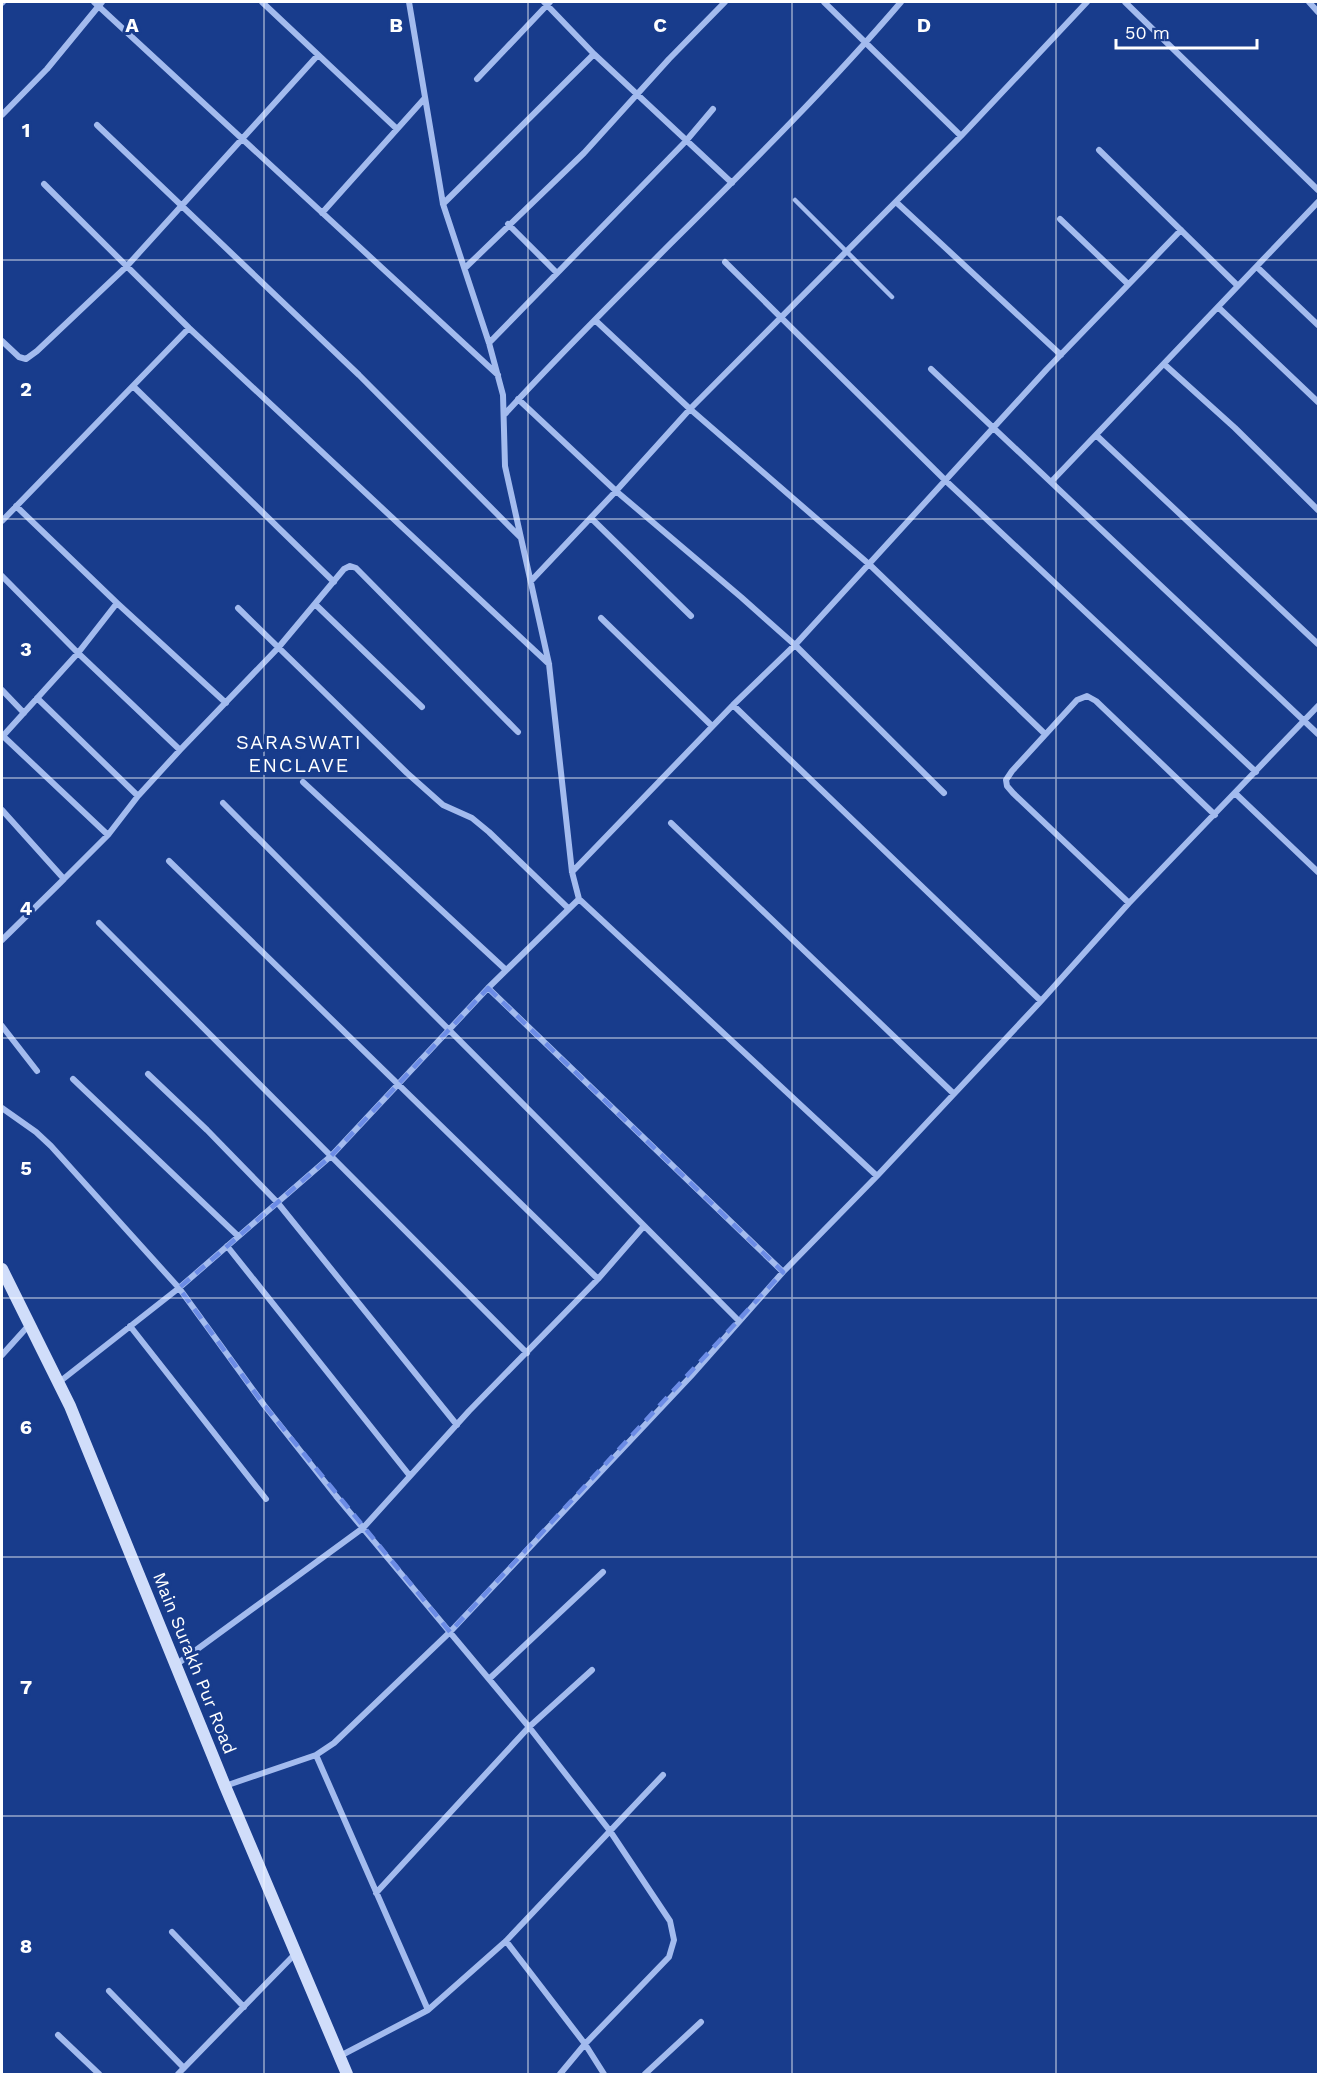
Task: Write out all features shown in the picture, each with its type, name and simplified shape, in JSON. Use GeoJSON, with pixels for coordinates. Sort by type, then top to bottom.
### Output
{"type":"FeatureCollection","features":[{"type":"Feature","properties":{"kind":"street"},"geometry":{"type":"LineString","coordinates":[[262,2],[397,129]]}},
{"type":"Feature","properties":{"kind":"street"},"geometry":{"type":"LineString","coordinates":[[409,2],[443,204],[489,343],[503,395],[505,466],[549,664],[572,872],[579,899],[877,1176]]}},
{"type":"Feature","properties":{"kind":"street"},"geometry":{"type":"LineString","coordinates":[[465,268],[584,153],[725,2]]}},
{"type":"Feature","properties":{"kind":"street"},"geometry":{"type":"LineString","coordinates":[[824,2],[961,136]]}},
{"type":"Feature","properties":{"kind":"street"},"geometry":{"type":"LineString","coordinates":[[504,415],[732,183],[866,43],[902,2]]}},
{"type":"Feature","properties":{"kind":"street"},"geometry":{"type":"LineString","coordinates":[[531,581],[690,409],[781,320],[961,136],[1087,2]]}},
{"type":"Feature","properties":{"kind":"street"},"geometry":{"type":"LineString","coordinates":[[1125,2],[1318,190]]}},
{"type":"Feature","properties":{"kind":"street"},"geometry":{"type":"LineString","coordinates":[[1309,2],[1318,12]]}},
{"type":"Feature","properties":{"kind":"street"},"geometry":{"type":"LineString","coordinates":[[2,115],[47,69],[98,3],[498,375]]}},
{"type":"Feature","properties":{"kind":"street"},"geometry":{"type":"LineString","coordinates":[[477,79],[547,3],[594,54],[732,183]]}},
{"type":"Feature","properties":{"kind":"street"},"geometry":{"type":"LineString","coordinates":[[443,204],[594,54]]}},
{"type":"Feature","properties":{"kind":"street"},"geometry":{"type":"LineString","coordinates":[[2,341],[19,357],[26,359],[30,357],[127,267],[318,55]]}},
{"type":"Feature","properties":{"kind":"street"},"geometry":{"type":"LineString","coordinates":[[322,213],[424,99]]}},
{"type":"Feature","properties":{"kind":"street"},"geometry":{"type":"LineString","coordinates":[[489,343],[686,141],[713,109]]}},
{"type":"Feature","properties":{"kind":"street"},"geometry":{"type":"LineString","coordinates":[[97,125],[359,375],[521,538]]}},
{"type":"Feature","properties":{"kind":"street"},"geometry":{"type":"LineString","coordinates":[[1099,150],[1238,286]]}},
{"type":"Feature","properties":{"kind":"street"},"geometry":{"type":"LineString","coordinates":[[44,184],[189,328],[549,664]]}},
{"type":"Feature","properties":{"kind":"street"},"geometry":{"type":"LineString","coordinates":[[896,202],[1061,354]]}},
{"type":"Feature","properties":{"kind":"street"},"geometry":{"type":"LineString","coordinates":[[1051,482],[1318,202]]}},
{"type":"Feature","properties":{"kind":"street"},"geometry":{"type":"LineString","coordinates":[[1060,219],[1128,284]]}},
{"type":"Feature","properties":{"kind":"street"},"geometry":{"type":"LineString","coordinates":[[508,224],[557,273]]}},
{"type":"Feature","properties":{"kind":"street"},"geometry":{"type":"LineString","coordinates":[[572,872],[712,726],[795,645],[1061,354],[1181,230]]}},
{"type":"Feature","properties":{"kind":"street"},"geometry":{"type":"LineString","coordinates":[[725,262],[946,481],[1257,772]]}},
{"type":"Feature","properties":{"kind":"street"},"geometry":{"type":"LineString","coordinates":[[1257,267],[1318,325]]}},
{"type":"Feature","properties":{"kind":"street"},"geometry":{"type":"LineString","coordinates":[[1218,307],[1318,402]]}},
{"type":"Feature","properties":{"kind":"street"},"geometry":{"type":"LineString","coordinates":[[595,320],[690,409],[870,565],[1045,734]]}},
{"type":"Feature","properties":{"kind":"street"},"geometry":{"type":"LineString","coordinates":[[2,521],[189,328]]}},
{"type":"Feature","properties":{"kind":"street"},"geometry":{"type":"LineString","coordinates":[[1164,364],[1235,428],[1318,510]]}},
{"type":"Feature","properties":{"kind":"street"},"geometry":{"type":"LineString","coordinates":[[931,369],[1318,734]]}},
{"type":"Feature","properties":{"kind":"street"},"geometry":{"type":"LineString","coordinates":[[133,386],[334,582]]}},
{"type":"Feature","properties":{"kind":"street"},"geometry":{"type":"LineString","coordinates":[[518,399],[616,491],[795,645],[944,794]]}},
{"type":"Feature","properties":{"kind":"street"},"geometry":{"type":"LineString","coordinates":[[1096,435],[1318,644]]}},
{"type":"Feature","properties":{"kind":"street"},"geometry":{"type":"LineString","coordinates":[[16,506],[226,703]]}},
{"type":"Feature","properties":{"kind":"street"},"geometry":{"type":"LineString","coordinates":[[591,518],[691,616]]}},
{"type":"Feature","properties":{"kind":"street"},"geometry":{"type":"LineString","coordinates":[[2,940],[108,835],[138,796],[278,648],[344,569],[350,566],[356,568],[518,732]]}},
{"type":"Feature","properties":{"kind":"street"},"geometry":{"type":"LineString","coordinates":[[2,576],[78,653],[180,750]]}},
{"type":"Feature","properties":{"kind":"street"},"geometry":{"type":"LineString","coordinates":[[108,835],[2,736],[78,653],[117,603]]}},
{"type":"Feature","properties":{"kind":"street"},"geometry":{"type":"LineString","coordinates":[[315,604],[422,707]]}},
{"type":"Feature","properties":{"kind":"street"},"geometry":{"type":"LineString","coordinates":[[238,609],[407,773],[443,805],[472,818],[489,832],[569,909]]}},
{"type":"Feature","properties":{"kind":"street"},"geometry":{"type":"LineString","coordinates":[[601,618],[712,726]]}},
{"type":"Feature","properties":{"kind":"street"},"geometry":{"type":"LineString","coordinates":[[2,690],[24,713]]}},
{"type":"Feature","properties":{"kind":"street"},"geometry":{"type":"LineString","coordinates":[[1129,903],[1007,786],[1006,780],[1012,771],[1077,700],[1086,696],[1096,701],[1215,815]]}},
{"type":"Feature","properties":{"kind":"street"},"geometry":{"type":"LineString","coordinates":[[37,698],[138,796]]}},
{"type":"Feature","properties":{"kind":"street"},"geometry":{"type":"LineString","coordinates":[[733,705],[1041,1001]]}},
{"type":"Feature","properties":{"kind":"street"},"geometry":{"type":"LineString","coordinates":[[225,1786],[316,1755],[334,1743],[450,1632],[691,1376],[783,1272],[877,1176],[1041,1001],[1129,903],[1318,706]]}},
{"type":"Feature","properties":{"kind":"street"},"geometry":{"type":"LineString","coordinates":[[303,782],[506,970]]}},
{"type":"Feature","properties":{"kind":"street"},"geometry":{"type":"LineString","coordinates":[[1236,794],[1318,873]]}},
{"type":"Feature","properties":{"kind":"street"},"geometry":{"type":"LineString","coordinates":[[223,803],[740,1321]]}},
{"type":"Feature","properties":{"kind":"street"},"geometry":{"type":"LineString","coordinates":[[2,810],[64,879]]}},
{"type":"Feature","properties":{"kind":"street"},"geometry":{"type":"LineString","coordinates":[[671,824],[954,1094]]}},
{"type":"Feature","properties":{"kind":"street"},"geometry":{"type":"LineString","coordinates":[[169,861],[598,1279]]}},
{"type":"Feature","properties":{"kind":"street"},"geometry":{"type":"LineString","coordinates":[[58,1383],[179,1288],[331,1156],[488,988],[579,899]]}},
{"type":"Feature","properties":{"kind":"street"},"geometry":{"type":"LineString","coordinates":[[99,923],[527,1353]]}},
{"type":"Feature","properties":{"kind":"street"},"geometry":{"type":"LineString","coordinates":[[488,988],[783,1272]]}},
{"type":"Feature","properties":{"kind":"street"},"geometry":{"type":"LineString","coordinates":[[2,1026],[37,1071]]}},
{"type":"Feature","properties":{"kind":"street"},"geometry":{"type":"LineString","coordinates":[[147,1074],[207,1130],[277,1202],[457,1425]]}},
{"type":"Feature","properties":{"kind":"street"},"geometry":{"type":"LineString","coordinates":[[73,1079],[238,1236]]}},
{"type":"Feature","properties":{"kind":"street"},"geometry":{"type":"LineString","coordinates":[[2,1108],[36,1132],[51,1146],[179,1288],[264,1405],[529,1727],[610,1831],[669,1921],[674,1941],[669,1957],[585,2044],[560,2074]]}},
{"type":"Feature","properties":{"kind":"street"},"geometry":{"type":"LineString","coordinates":[[177,1664],[363,1528],[457,1425],[598,1279],[644,1226]]}},
{"type":"Feature","properties":{"kind":"street"},"geometry":{"type":"LineString","coordinates":[[227,1246],[410,1476]]}},
{"type":"Feature","properties":{"kind":"street","name":"Main Surakh Pur Road"},"geometry":{"type":"LineString","coordinates":[[2,1269],[70,1406],[225,1786],[347,2074]]}},
{"type":"Feature","properties":{"kind":"street"},"geometry":{"type":"LineString","coordinates":[[2,1355],[29,1325]]}},
{"type":"Feature","properties":{"kind":"street"},"geometry":{"type":"LineString","coordinates":[[130,1326],[266,1499]]}},
{"type":"Feature","properties":{"kind":"street"},"geometry":{"type":"LineString","coordinates":[[489,1679],[603,1572]]}},
{"type":"Feature","properties":{"kind":"street"},"geometry":{"type":"LineString","coordinates":[[376,1893],[529,1727],[592,1670]]}},
{"type":"Feature","properties":{"kind":"street"},"geometry":{"type":"LineString","coordinates":[[316,1755],[429,2010]]}},
{"type":"Feature","properties":{"kind":"street"},"geometry":{"type":"LineString","coordinates":[[340,2056],[429,2010],[506,1941],[663,1775]]}},
{"type":"Feature","properties":{"kind":"street"},"geometry":{"type":"LineString","coordinates":[[172,1932],[244,2007]]}},
{"type":"Feature","properties":{"kind":"street"},"geometry":{"type":"LineString","coordinates":[[506,1941],[585,2044],[604,2074]]}},
{"type":"Feature","properties":{"kind":"street"},"geometry":{"type":"LineString","coordinates":[[178,2074],[296,1953]]}},
{"type":"Feature","properties":{"kind":"street"},"geometry":{"type":"LineString","coordinates":[[109,1991],[184,2068]]}},
{"type":"Feature","properties":{"kind":"street"},"geometry":{"type":"LineString","coordinates":[[645,2074],[701,2022]]}},
{"type":"Feature","properties":{"kind":"street"},"geometry":{"type":"LineString","coordinates":[[58,2035],[99,2074]]}},
{"type":"Feature","properties":{"kind":"lane"},"geometry":{"type":"LineString","coordinates":[[795,200],[892,297]]}},
{"type":"Feature","properties":{"kind":"highlighted area"},"geometry":{"type":"Polygon","coordinates":[[[488,988],[783,1272],[450,1632],[264,1405],[179,1288],[331,1156],[488,988]]]}},
{"type":"Feature","properties":{"kind":"district","name":"SARASWATI ENCLAVE"},"geometry":{"type":"Point","coordinates":[299,754]}}]}
